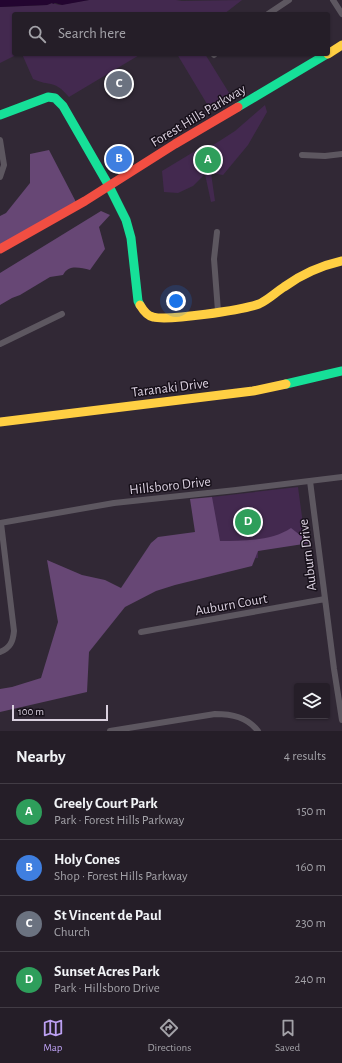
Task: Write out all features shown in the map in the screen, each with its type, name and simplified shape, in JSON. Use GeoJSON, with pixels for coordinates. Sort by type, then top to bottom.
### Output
{"type":"FeatureCollection","features":[{"type":"Feature","properties":{"kind":"street"},"geometry":{"type":"LineString","coordinates":[[271,12],[288,0]]}},
{"type":"Feature","properties":{"kind":"street"},"geometry":{"type":"LineString","coordinates":[[333,0],[342,14]]}},
{"type":"Feature","properties":{"kind":"street","name":"Forest Hills Parkway"},"geometry":{"type":"LineString","coordinates":[[330,53],[342,45]]}},
{"type":"Feature","properties":{"kind":"street","name":"Forest Hills Parkway"},"geometry":{"type":"LineString","coordinates":[[0,249],[109,186],[175,144],[325,56]]}},
{"type":"Feature","properties":{"kind":"street"},"geometry":{"type":"LineString","coordinates":[[0,115],[42,98],[55,98],[63,106],[109,186],[129,227],[138,301],[142,310],[152,317],[158,318],[242,308],[260,303],[310,270],[342,261]]}},
{"type":"Feature","properties":{"kind":"street"},"geometry":{"type":"LineString","coordinates":[[0,140],[4,165],[0,177]]}},
{"type":"Feature","properties":{"kind":"street"},"geometry":{"type":"LineString","coordinates":[[302,154],[325,156],[342,154]]}},
{"type":"Feature","properties":{"kind":"street"},"geometry":{"type":"LineString","coordinates":[[217,232],[214,259],[218,311]]}},
{"type":"Feature","properties":{"kind":"street"},"geometry":{"type":"LineString","coordinates":[[0,344],[62,314]]}},
{"type":"Feature","properties":{"kind":"street","name":"Taranaki Drive"},"geometry":{"type":"LineString","coordinates":[[0,422],[253,391],[342,371]]}},
{"type":"Feature","properties":{"kind":"street","name":"Hillsboro Drive"},"geometry":{"type":"LineString","coordinates":[[0,523],[114,503],[342,477]]}},
{"type":"Feature","properties":{"kind":"street","name":"Auburn Drive"},"geometry":{"type":"LineString","coordinates":[[310,481],[342,720]]}},
{"type":"Feature","properties":{"kind":"street"},"geometry":{"type":"LineString","coordinates":[[0,523],[14,631],[13,641],[6,650],[0,652]]}},
{"type":"Feature","properties":{"kind":"street","name":"Auburn Court"},"geometry":{"type":"LineString","coordinates":[[141,632],[325,599]]}},
{"type":"Feature","properties":{"kind":"street"},"geometry":{"type":"LineString","coordinates":[[110,731],[204,715],[220,714],[232,715],[243,719],[258,731]]}},
{"type":"Feature","properties":{"kind":"shaded area"},"geometry":{"type":"Polygon","coordinates":[[[0,0],[89,0],[62,5],[52,3],[47,5],[0,7],[0,0]]]}},
{"type":"Feature","properties":{"kind":"shaded area"},"geometry":{"type":"Polygon","coordinates":[[[89,0],[242,0],[227,12],[12,12],[12,56],[14,56],[0,63],[0,7],[47,5],[52,3],[59,5],[89,0]]]}},
{"type":"Feature","properties":{"kind":"shaded area"},"geometry":{"type":"Polygon","coordinates":[[[23,56],[138,56],[69,97],[64,91],[52,84],[33,79],[23,56]]]}},
{"type":"Feature","properties":{"kind":"shaded area"},"geometry":{"type":"Polygon","coordinates":[[[178,56],[206,56],[231,96],[210,109],[178,56]]]}},
{"type":"Feature","properties":{"kind":"shaded area"},"geometry":{"type":"Polygon","coordinates":[[[265,105],[267,112],[248,145],[223,175],[211,173],[215,201],[211,202],[205,174],[193,186],[178,193],[164,192],[162,171],[205,145],[207,149],[235,131],[265,105]]]}},
{"type":"Feature","properties":{"kind":"shaded area"},"geometry":{"type":"Polygon","coordinates":[[[49,150],[76,202],[0,246],[0,216],[6,213],[30,183],[30,154],[49,150]]]}},
{"type":"Feature","properties":{"kind":"shaded area"},"geometry":{"type":"Polygon","coordinates":[[[101,211],[110,215],[99,227],[105,249],[90,270],[82,268],[68,269],[63,275],[50,277],[0,305],[0,273],[101,211]]]}},
{"type":"Feature","properties":{"kind":"shaded area"},"geometry":{"type":"Polygon","coordinates":[[[298,487],[305,539],[258,551],[258,558],[199,565],[212,497],[298,487]]]}},
{"type":"Feature","properties":{"kind":"shaded area"},"geometry":{"type":"Polygon","coordinates":[[[212,497],[220,541],[266,538],[275,536],[291,528],[310,543],[258,551],[252,566],[156,591],[125,607],[89,652],[87,692],[0,712],[0,689],[41,678],[58,622],[47,560],[82,575],[105,580],[121,588],[151,543],[158,537],[195,532],[190,499],[212,497]]]}},
{"type":"Feature","properties":{"kind":"traffic: fast"},"geometry":{"type":"LineString","coordinates":[[238,107],[324,56]]}},
{"type":"Feature","properties":{"kind":"traffic: fast"},"geometry":{"type":"LineString","coordinates":[[0,115],[48,97],[55,98],[63,106],[109,186],[126,220],[131,238],[138,301],[140,305]]}},
{"type":"Feature","properties":{"kind":"traffic: fast"},"geometry":{"type":"LineString","coordinates":[[286,384],[342,371]]}},
{"type":"Feature","properties":{"kind":"traffic: slow"},"geometry":{"type":"LineString","coordinates":[[330,53],[342,45]]}},
{"type":"Feature","properties":{"kind":"traffic: slow"},"geometry":{"type":"LineString","coordinates":[[140,305],[149,315],[161,318],[174,318],[222,312],[250,306],[259,304],[304,274],[326,265],[342,261]]}},
{"type":"Feature","properties":{"kind":"traffic: slow"},"geometry":{"type":"LineString","coordinates":[[0,422],[253,391],[286,384]]}},
{"type":"Feature","properties":{"kind":"traffic: jam"},"geometry":{"type":"LineString","coordinates":[[0,249],[85,201],[175,144],[238,107]]}},
{"type":"Feature","properties":{"kind":"place","name":"St Vincent de Paul"},"geometry":{"type":"Point","coordinates":[119,84]}},
{"type":"Feature","properties":{"kind":"place","name":"Holy Cones"},"geometry":{"type":"Point","coordinates":[119,159]}},
{"type":"Feature","properties":{"kind":"place","name":"Greely Court Park"},"geometry":{"type":"Point","coordinates":[208,160]}},
{"type":"Feature","properties":{"kind":"place","name":"Sunset Acres Park"},"geometry":{"type":"Point","coordinates":[248,522]}}]}
